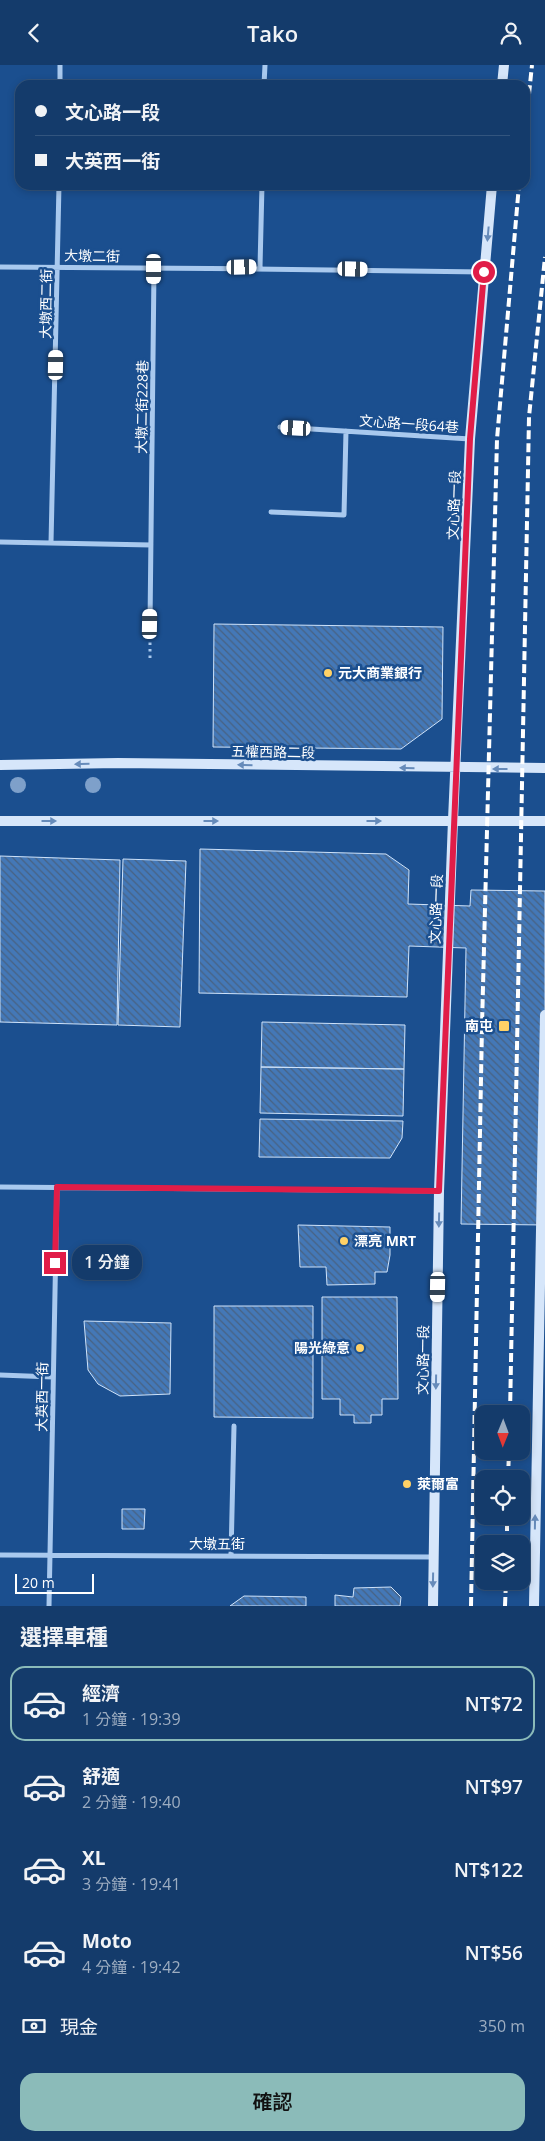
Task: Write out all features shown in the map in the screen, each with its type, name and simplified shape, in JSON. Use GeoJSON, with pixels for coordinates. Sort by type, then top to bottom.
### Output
{"type":"FeatureCollection","features":[{"type":"Feature","properties":{"kind":"main road"},"geometry":{"type":"LineString","coordinates":[[502,80],[504,65]]}},
{"type":"Feature","properties":{"kind":"main road","name":"文心路一段"},"geometry":{"type":"LineString","coordinates":[[433,1606],[439,1191],[456,769],[470,439],[492,190]]}},
{"type":"Feature","properties":{"kind":"main road","name":"五權西路二段"},"geometry":{"type":"LineString","coordinates":[[0,765],[136,763],[545,769]]}},
{"type":"Feature","properties":{"kind":"main road"},"geometry":{"type":"LineString","coordinates":[[0,821],[545,821]]}},
{"type":"Feature","properties":{"kind":"main road"},"geometry":{"type":"LineString","coordinates":[[534,1606],[545,1015]]}},
{"type":"Feature","properties":{"kind":"street"},"geometry":{"type":"LineString","coordinates":[[60,65],[60,80]]}},
{"type":"Feature","properties":{"kind":"street"},"geometry":{"type":"LineString","coordinates":[[264,80],[265,65]]}},
{"type":"Feature","properties":{"kind":"street","name":"大墩西二街"},"geometry":{"type":"LineString","coordinates":[[52,543],[59,190]]}},
{"type":"Feature","properties":{"kind":"street"},"geometry":{"type":"LineString","coordinates":[[260,267],[262,190]]}},
{"type":"Feature","properties":{"kind":"street","name":"大墩二街"},"geometry":{"type":"LineString","coordinates":[[0,267],[154,269],[260,267],[484,272]]}},
{"type":"Feature","properties":{"kind":"street","name":"大墩二街228巷"},"geometry":{"type":"LineString","coordinates":[[150,624],[154,269]]}},
{"type":"Feature","properties":{"kind":"street","name":"文心路一段64巷"},"geometry":{"type":"LineString","coordinates":[[280,427],[470,439]]}},
{"type":"Feature","properties":{"kind":"street","name":"文心路一段64巷"},"geometry":{"type":"LineString","coordinates":[[271,512],[344,515],[346,431]]}},
{"type":"Feature","properties":{"kind":"street"},"geometry":{"type":"LineString","coordinates":[[0,541],[151,545]]}},
{"type":"Feature","properties":{"kind":"street"},"geometry":{"type":"LineString","coordinates":[[0,1187],[439,1191]]}},
{"type":"Feature","properties":{"kind":"street","name":"大英西一街"},"geometry":{"type":"LineString","coordinates":[[49,1606],[57,1187]]}},
{"type":"Feature","properties":{"kind":"street"},"geometry":{"type":"LineString","coordinates":[[0,1375],[53,1377]]}},
{"type":"Feature","properties":{"kind":"street"},"geometry":{"type":"LineString","coordinates":[[231,1555],[234,1427]]}},
{"type":"Feature","properties":{"kind":"street","name":"大墩五街"},"geometry":{"type":"LineString","coordinates":[[0,1555],[434,1557]]}},
{"type":"Feature","properties":{"kind":"building","name":"元大商業銀行"},"geometry":{"type":"Polygon","coordinates":[[[214,624],[443,627],[442,719],[401,749],[213,747],[214,624]]]}},
{"type":"Feature","properties":{"kind":"building"},"geometry":{"type":"Polygon","coordinates":[[[200,849],[386,854],[409,870],[408,904],[470,906],[471,890],[545,891],[545,1225],[461,1224],[466,948],[409,946],[407,997],[199,993],[200,849]]]}},
{"type":"Feature","properties":{"kind":"building"},"geometry":{"type":"Polygon","coordinates":[[[0,856],[120,860],[117,1025],[0,1022],[0,856]]]}},
{"type":"Feature","properties":{"kind":"building"},"geometry":{"type":"Polygon","coordinates":[[[123,859],[186,861],[180,1027],[118,1025],[123,859]]]}},
{"type":"Feature","properties":{"kind":"building"},"geometry":{"type":"Polygon","coordinates":[[[262,1022],[405,1025],[404,1069],[261,1067],[262,1022]]]}},
{"type":"Feature","properties":{"kind":"building"},"geometry":{"type":"Polygon","coordinates":[[[261,1067],[404,1069],[403,1116],[260,1113],[261,1067]]]}},
{"type":"Feature","properties":{"kind":"building"},"geometry":{"type":"Polygon","coordinates":[[[260,1119],[403,1121],[402,1138],[390,1158],[259,1157],[260,1119]]]}},
{"type":"Feature","properties":{"kind":"building","name":"漂亮 MRT"},"geometry":{"type":"Polygon","coordinates":[[[298,1225],[390,1227],[390,1255],[387,1272],[375,1272],[375,1284],[327,1285],[326,1267],[300,1267],[298,1225]]]}},
{"type":"Feature","properties":{"kind":"building","name":"陽光綠意"},"geometry":{"type":"Polygon","coordinates":[[[322,1297],[397,1297],[398,1399],[382,1399],[382,1415],[371,1415],[371,1423],[354,1423],[354,1415],[340,1415],[340,1399],[322,1399],[322,1297]]]}},
{"type":"Feature","properties":{"kind":"building"},"geometry":{"type":"Polygon","coordinates":[[[214,1306],[313,1306],[313,1418],[214,1417],[214,1306]]]}},
{"type":"Feature","properties":{"kind":"building"},"geometry":{"type":"Polygon","coordinates":[[[84,1321],[171,1323],[170,1394],[120,1396],[98,1384],[88,1370],[84,1321]]]}},
{"type":"Feature","properties":{"kind":"building"},"geometry":{"type":"Polygon","coordinates":[[[122,1509],[145,1509],[144,1529],[122,1529],[122,1509]]]}},
{"type":"Feature","properties":{"kind":"building"},"geometry":{"type":"Polygon","coordinates":[[[391,1587],[401,1597],[400,1606],[335,1606],[335,1595],[353,1597],[354,1588],[391,1587]]]}},
{"type":"Feature","properties":{"kind":"building"},"geometry":{"type":"Polygon","coordinates":[[[244,1596],[306,1597],[306,1606],[230,1606],[244,1596]]]}},
{"type":"Feature","properties":{"kind":"railway"},"geometry":{"type":"LineString","coordinates":[[530,84],[532,65]]}},
{"type":"Feature","properties":{"kind":"railway"},"geometry":{"type":"LineString","coordinates":[[471,1606],[482,1026],[497,439],[519,190]]}},
{"type":"Feature","properties":{"kind":"railway"},"geometry":{"type":"LineString","coordinates":[[510,1405],[529,417],[545,257]]}},
{"type":"Feature","properties":{"kind":"railway"},"geometry":{"type":"LineString","coordinates":[[508,1470],[509,1460]]}},
{"type":"Feature","properties":{"kind":"railway"},"geometry":{"type":"LineString","coordinates":[[507,1525],[507,1535]]}},
{"type":"Feature","properties":{"kind":"railway"},"geometry":{"type":"LineString","coordinates":[[505,1606],[506,1590]]}},
{"type":"Feature","properties":{"kind":"place","name":"元大商業銀行"},"geometry":{"type":"Point","coordinates":[328,673]}},
{"type":"Feature","properties":{"kind":"place","name":"南屯"},"geometry":{"type":"Point","coordinates":[504,1026]}},
{"type":"Feature","properties":{"kind":"place","name":"漂亮 MRT"},"geometry":{"type":"Point","coordinates":[344,1241]}},
{"type":"Feature","properties":{"kind":"place","name":"陽光綠意"},"geometry":{"type":"Point","coordinates":[360,1348]}},
{"type":"Feature","properties":{"kind":"place","name":"萊爾富"},"geometry":{"type":"Point","coordinates":[407,1484]}},
{"type":"Feature","properties":{"kind":"route"},"geometry":{"type":"LineString","coordinates":[[55,1263],[57,1187],[439,1191],[470,439],[484,272]]}}]}
